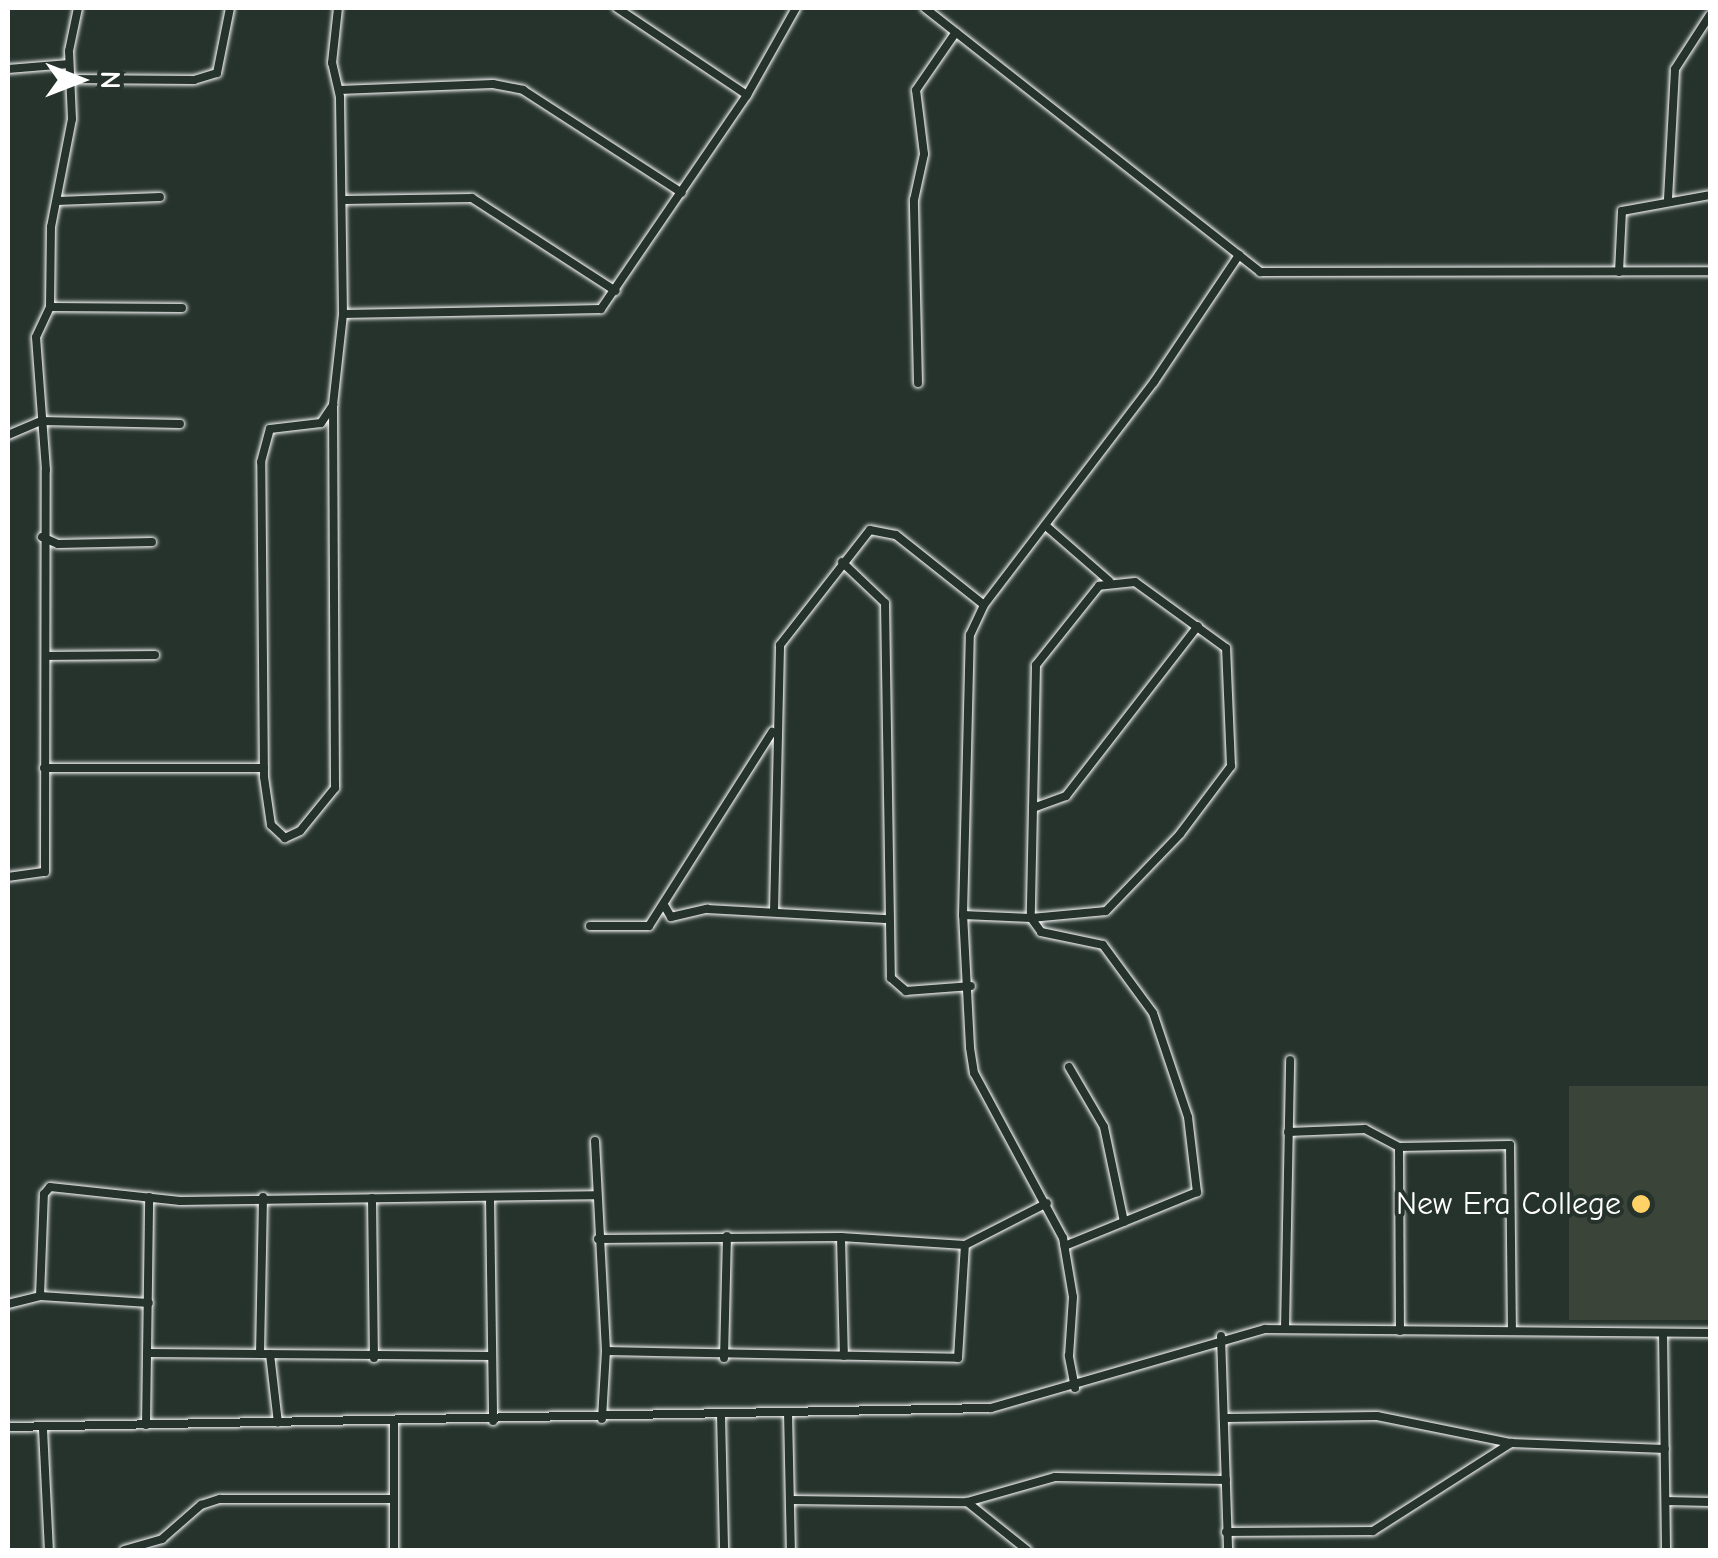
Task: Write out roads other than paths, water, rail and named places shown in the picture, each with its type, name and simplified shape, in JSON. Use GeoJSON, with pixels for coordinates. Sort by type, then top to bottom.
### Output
{"type":"FeatureCollection","features":[{"type":"Feature","properties":{"kind":"street"},"geometry":{"type":"LineString","coordinates":[[8,878],[45,872],[46,656],[36,337],[50,307],[57,201],[72,119],[70,64],[78,8]]}},
{"type":"Feature","properties":{"kind":"street"},"geometry":{"type":"LineString","coordinates":[[71,80],[207,77],[224,60],[230,8]]}},
{"type":"Feature","properties":{"kind":"street"},"geometry":{"type":"LineString","coordinates":[[333,405],[321,423],[276,426],[262,440],[264,768],[271,825],[281,836],[300,831],[334,794],[333,405],[343,314],[344,200],[339,90],[332,64],[338,8]]}},
{"type":"Feature","properties":{"kind":"street"},"geometry":{"type":"LineString","coordinates":[[617,8],[747,95]]}},
{"type":"Feature","properties":{"kind":"street"},"geometry":{"type":"LineString","coordinates":[[343,314],[594,312],[616,291],[682,193],[747,95],[796,8]]}},
{"type":"Feature","properties":{"kind":"street"},"geometry":{"type":"LineString","coordinates":[[925,8],[1260,272],[1710,271]]}},
{"type":"Feature","properties":{"kind":"street"},"geometry":{"type":"LineString","coordinates":[[1668,199],[1675,70],[1710,15]]}},
{"type":"Feature","properties":{"kind":"street"},"geometry":{"type":"LineString","coordinates":[[918,384],[914,200],[924,154],[916,90],[956,32]]}},
{"type":"Feature","properties":{"kind":"street"},"geometry":{"type":"LineString","coordinates":[[8,69],[70,64]]}},
{"type":"Feature","properties":{"kind":"street"},"geometry":{"type":"LineString","coordinates":[[339,90],[493,84],[523,90],[682,193]]}},
{"type":"Feature","properties":{"kind":"street"},"geometry":{"type":"LineString","coordinates":[[1618,272],[1622,212],[1668,199],[1710,195]]}},
{"type":"Feature","properties":{"kind":"street"},"geometry":{"type":"LineString","coordinates":[[57,201],[160,198]]}},
{"type":"Feature","properties":{"kind":"street"},"geometry":{"type":"LineString","coordinates":[[344,200],[472,198],[616,291]]}},
{"type":"Feature","properties":{"kind":"street"},"geometry":{"type":"LineString","coordinates":[[1075,1388],[1065,1246],[1047,1203],[974,1072],[964,915],[970,635],[984,605],[1046,526],[1239,255]]}},
{"type":"Feature","properties":{"kind":"street"},"geometry":{"type":"LineString","coordinates":[[50,307],[182,308]]}},
{"type":"Feature","properties":{"kind":"street"},"geometry":{"type":"LineString","coordinates":[[8,435],[41,422],[180,424]]}},
{"type":"Feature","properties":{"kind":"street"},"geometry":{"type":"LineString","coordinates":[[1046,526],[1109,581]]}},
{"type":"Feature","properties":{"kind":"street"},"geometry":{"type":"LineString","coordinates":[[774,912],[778,648],[862,536],[887,531],[984,605]]}},
{"type":"Feature","properties":{"kind":"street"},"geometry":{"type":"LineString","coordinates":[[42,538],[58,544],[152,542]]}},
{"type":"Feature","properties":{"kind":"street"},"geometry":{"type":"LineString","coordinates":[[43,556],[58,544]]}},
{"type":"Feature","properties":{"kind":"street"},"geometry":{"type":"LineString","coordinates":[[842,562],[886,603],[886,919],[891,978],[900,989],[971,986]]}},
{"type":"Feature","properties":{"kind":"street"},"geometry":{"type":"LineString","coordinates":[[964,915],[1032,916],[1096,915],[1114,905],[1180,834],[1231,766],[1230,657],[1198,626],[1135,582],[1109,581],[1088,596],[1036,665],[1032,916],[1042,932],[1095,940],[1112,956],[1153,1013],[1188,1117],[1197,1192],[1065,1246]]}},
{"type":"Feature","properties":{"kind":"street"},"geometry":{"type":"LineString","coordinates":[[1033,808],[1066,796],[1198,626]]}},
{"type":"Feature","properties":{"kind":"street"},"geometry":{"type":"LineString","coordinates":[[46,656],[154,655]]}},
{"type":"Feature","properties":{"kind":"street"},"geometry":{"type":"LineString","coordinates":[[590,926],[643,930],[774,730]]}},
{"type":"Feature","properties":{"kind":"street"},"geometry":{"type":"LineString","coordinates":[[44,768],[264,768]]}},
{"type":"Feature","properties":{"kind":"street"},"geometry":{"type":"LineString","coordinates":[[664,902],[671,917],[707,909],[886,919]]}},
{"type":"Feature","properties":{"kind":"street"},"geometry":{"type":"LineString","coordinates":[[1285,1329],[1290,1060]]}},
{"type":"Feature","properties":{"kind":"street"},"geometry":{"type":"LineString","coordinates":[[1069,1066],[1104,1128],[1124,1222]]}},
{"type":"Feature","properties":{"kind":"street"},"geometry":{"type":"LineString","coordinates":[[1288,1132],[1365,1129],[1399,1147],[1511,1147],[1512,1332]]}},
{"type":"Feature","properties":{"kind":"street"},"geometry":{"type":"LineString","coordinates":[[596,1141],[594,1195],[606,1351],[602,1420]]}},
{"type":"Feature","properties":{"kind":"street"},"geometry":{"type":"LineString","coordinates":[[1399,1147],[1400,1331]]}},
{"type":"Feature","properties":{"kind":"street"},"geometry":{"type":"LineString","coordinates":[[40,1296],[46,1189],[149,1197],[594,1195]]}},
{"type":"Feature","properties":{"kind":"street"},"geometry":{"type":"LineString","coordinates":[[146,1425],[149,1197]]}},
{"type":"Feature","properties":{"kind":"street"},"geometry":{"type":"LineString","coordinates":[[263,1197],[265,1354],[278,1423]]}},
{"type":"Feature","properties":{"kind":"street"},"geometry":{"type":"LineString","coordinates":[[372,1198],[374,1358]]}},
{"type":"Feature","properties":{"kind":"street"},"geometry":{"type":"LineString","coordinates":[[490,1198],[493,1421]]}},
{"type":"Feature","properties":{"kind":"street"},"geometry":{"type":"LineString","coordinates":[[598,1239],[842,1237],[964,1245],[1047,1203]]}},
{"type":"Feature","properties":{"kind":"street"},"geometry":{"type":"LineString","coordinates":[[724,1358],[727,1236]]}},
{"type":"Feature","properties":{"kind":"street"},"geometry":{"type":"LineString","coordinates":[[842,1237],[844,1356]]}},
{"type":"Feature","properties":{"kind":"street"},"geometry":{"type":"LineString","coordinates":[[606,1351],[724,1358],[960,1357],[964,1245]]}},
{"type":"Feature","properties":{"kind":"street"},"geometry":{"type":"LineString","coordinates":[[8,1304],[40,1296],[149,1304]]}},
{"type":"Feature","properties":{"kind":"street"},"geometry":{"type":"LineString","coordinates":[[8,1427],[602,1420],[990,1408],[1075,1388],[1221,1336],[1285,1329],[1710,1333]]}},
{"type":"Feature","properties":{"kind":"street"},"geometry":{"type":"LineString","coordinates":[[1662,1333],[1666,1550]]}},
{"type":"Feature","properties":{"kind":"street"},"geometry":{"type":"LineString","coordinates":[[1221,1336],[1228,1550]]}},
{"type":"Feature","properties":{"kind":"street"},"geometry":{"type":"LineString","coordinates":[[148,1354],[492,1356]]}},
{"type":"Feature","properties":{"kind":"street"},"geometry":{"type":"LineString","coordinates":[[788,1412],[791,1550]]}},
{"type":"Feature","properties":{"kind":"street"},"geometry":{"type":"LineString","coordinates":[[720,1414],[724,1550]]}},
{"type":"Feature","properties":{"kind":"street"},"geometry":{"type":"LineString","coordinates":[[1226,1418],[1376,1416],[1511,1442],[1665,1449]]}},
{"type":"Feature","properties":{"kind":"street"},"geometry":{"type":"LineString","coordinates":[[394,1422],[394,1550]]}},
{"type":"Feature","properties":{"kind":"street"},"geometry":{"type":"LineString","coordinates":[[43,1428],[49,1550]]}},
{"type":"Feature","properties":{"kind":"street"},"geometry":{"type":"LineString","coordinates":[[1226,1532],[1373,1531],[1511,1442]]}},
{"type":"Feature","properties":{"kind":"street"},"geometry":{"type":"LineString","coordinates":[[791,1500],[967,1502],[1055,1477],[1226,1480]]}},
{"type":"Feature","properties":{"kind":"street"},"geometry":{"type":"LineString","coordinates":[[124,1550],[162,1539],[201,1505],[220,1499],[394,1498]]}},
{"type":"Feature","properties":{"kind":"street"},"geometry":{"type":"LineString","coordinates":[[1666,1501],[1710,1502]]}},
{"type":"Feature","properties":{"kind":"street"},"geometry":{"type":"LineString","coordinates":[[967,1502],[1027,1550]]}},
{"type":"Feature","properties":{"kind":"street"},"geometry":{"type":"LineString","coordinates":[[162,1539],[162,1550]]}},
{"type":"Feature","properties":{"kind":"place","name":"New Era College"},"geometry":{"type":"Point","coordinates":[1641,1204]}}]}
